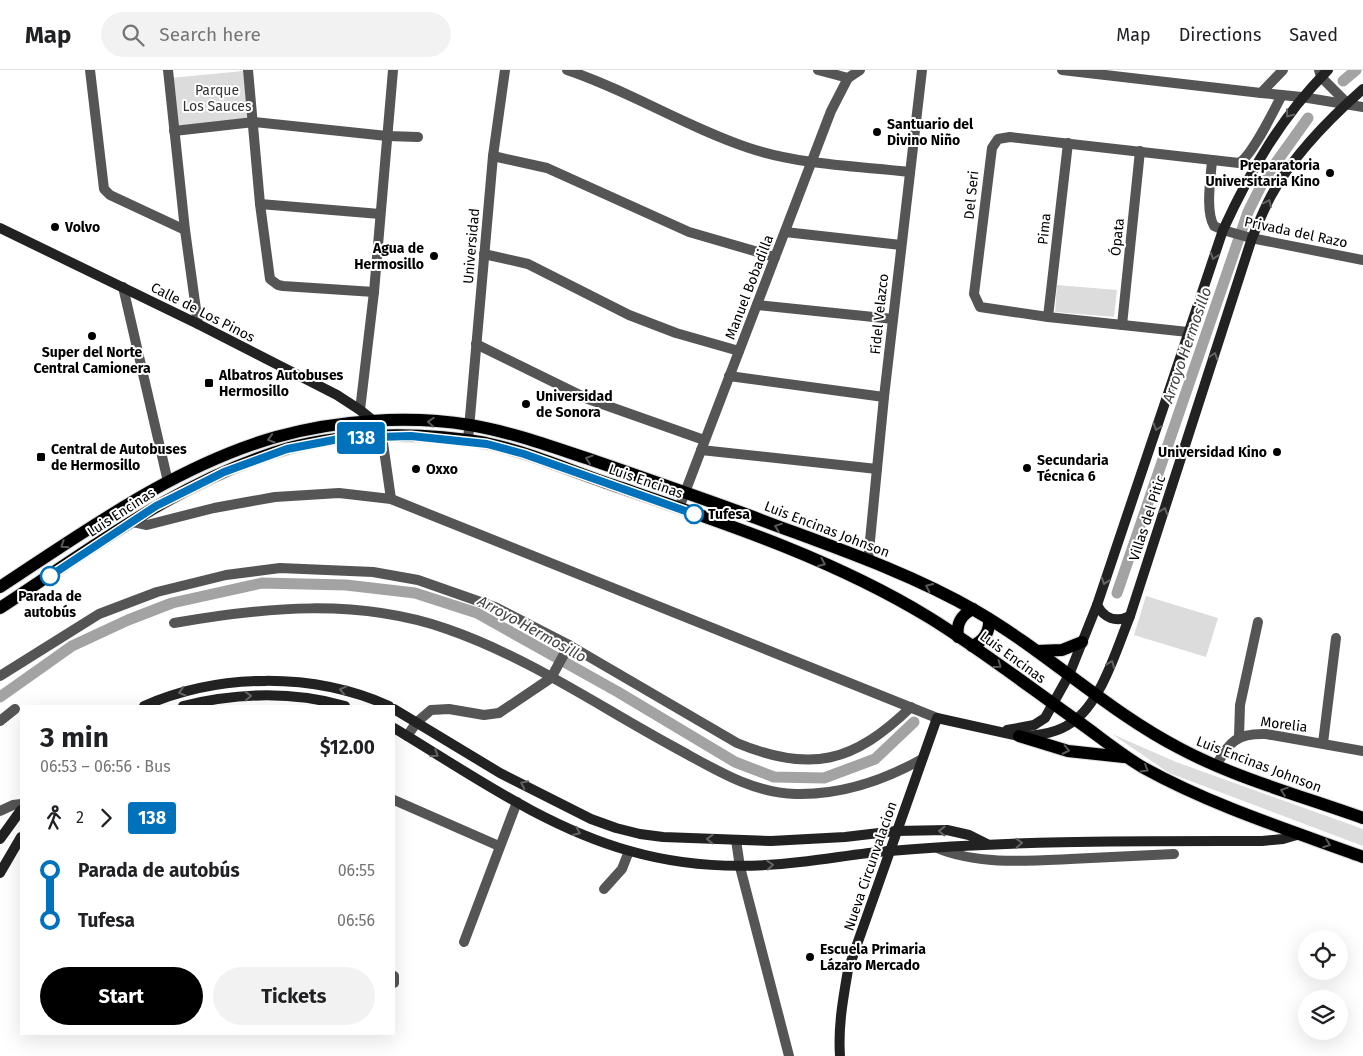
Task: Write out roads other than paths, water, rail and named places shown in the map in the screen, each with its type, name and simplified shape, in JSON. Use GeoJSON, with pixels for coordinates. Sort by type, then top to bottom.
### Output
{"type":"FeatureCollection","features":[{"type":"Feature","properties":{"kind":"main road","name":"Luis Encinas Johnson"},"geometry":{"type":"LineString","coordinates":[[0,587],[114,513],[168,482],[229,454],[277,437],[325,427],[374,422],[420,421],[468,425],[531,440],[685,491],[918,581],[989,619],[1037,651],[1133,723],[1178,748],[1248,779],[1363,818]]}},
{"type":"Feature","properties":{"kind":"main road","name":"Luis Encinas"},"geometry":{"type":"LineString","coordinates":[[0,608],[156,506],[224,472],[271,454],[320,442],[382,436],[468,440],[524,454],[679,508],[803,555],[861,580],[910,606],[972,646],[1124,756],[1168,781],[1363,857]]}},
{"type":"Feature","properties":{"kind":"main road"},"geometry":{"type":"LineString","coordinates":[[958,637],[958,623],[961,617],[973,609]]}},
{"type":"Feature","properties":{"kind":"main road"},"geometry":{"type":"LineString","coordinates":[[972,646],[984,639],[989,626],[989,619]]}},
{"type":"Feature","properties":{"kind":"main road"},"geometry":{"type":"LineString","coordinates":[[1037,651],[1062,650],[1082,642]]}},
{"type":"Feature","properties":{"kind":"main road"},"geometry":{"type":"LineString","coordinates":[[1019,736],[1068,751],[1124,756]]}},
{"type":"Feature","properties":{"kind":"street"},"geometry":{"type":"LineString","coordinates":[[90,70],[104,189],[110,196],[185,230]]}},
{"type":"Feature","properties":{"kind":"street"},"geometry":{"type":"LineString","coordinates":[[168,70],[185,230],[198,324]]}},
{"type":"Feature","properties":{"kind":"street"},"geometry":{"type":"LineString","coordinates":[[248,70],[260,204],[269,273],[274,282],[284,286],[374,292]]}},
{"type":"Feature","properties":{"kind":"street"},"geometry":{"type":"LineString","coordinates":[[360,410],[374,292],[393,70]]}},
{"type":"Feature","properties":{"kind":"street","name":"Universidad"},"geometry":{"type":"LineString","coordinates":[[468,440],[493,156],[505,70]]}},
{"type":"Feature","properties":{"kind":"street"},"geometry":{"type":"LineString","coordinates":[[567,70],[604,83],[749,148],[790,158],[910,172]]}},
{"type":"Feature","properties":{"kind":"street"},"geometry":{"type":"LineString","coordinates":[[818,70],[848,78],[860,70]]}},
{"type":"Feature","properties":{"kind":"street","name":"Fidel Velazco"},"geometry":{"type":"LineString","coordinates":[[868,561],[884,397],[922,70]]}},
{"type":"Feature","properties":{"kind":"street"},"geometry":{"type":"LineString","coordinates":[[1062,70],[1302,97],[1363,106]]}},
{"type":"Feature","properties":{"kind":"street"},"geometry":{"type":"LineString","coordinates":[[1261,93],[1284,70]]}},
{"type":"Feature","properties":{"kind":"street"},"geometry":{"type":"LineString","coordinates":[[1323,72],[1347,103]]}},
{"type":"Feature","properties":{"kind":"street","name":"Villas del Pitic"},"geometry":{"type":"LineString","coordinates":[[1001,731],[1022,728],[1040,722],[1054,705],[1069,675],[1097,605],[1223,230],[1256,164],[1302,97],[1323,72]]}},
{"type":"Feature","properties":{"kind":"street","name":"Manuel Bobadilla"},"geometry":{"type":"LineString","coordinates":[[679,508],[831,111],[848,78]]}},
{"type":"Feature","properties":{"kind":"street","name":"Villas del Pitic"},"geometry":{"type":"LineString","coordinates":[[1076,720],[1095,695],[1106,675],[1130,616],[1252,238],[1271,196],[1286,171],[1347,103],[1363,89]]}},
{"type":"Feature","properties":{"kind":"street","name":"Del Seri"},"geometry":{"type":"LineString","coordinates":[[1188,332],[1122,326],[980,308],[975,300],[986,182],[990,154],[994,143],[998,139],[1010,137],[1236,163],[1244,160],[1282,95]]}},
{"type":"Feature","properties":{"kind":"street"},"geometry":{"type":"LineString","coordinates":[[174,131],[254,122],[387,136],[418,137]]}},
{"type":"Feature","properties":{"kind":"street","name":"Pima"},"geometry":{"type":"LineString","coordinates":[[1048,317],[1068,143]]}},
{"type":"Feature","properties":{"kind":"street","name":"Ópata"},"geometry":{"type":"LineString","coordinates":[[1122,326],[1140,151]]}},
{"type":"Feature","properties":{"kind":"street"},"geometry":{"type":"LineString","coordinates":[[493,156],[547,168],[689,232],[775,257]]}},
{"type":"Feature","properties":{"kind":"street"},"geometry":{"type":"LineString","coordinates":[[1212,160],[1210,216],[1214,226],[1223,230]]}},
{"type":"Feature","properties":{"kind":"street"},"geometry":{"type":"LineString","coordinates":[[260,204],[380,214]]}},
{"type":"Feature","properties":{"kind":"street","name":"Calle de Los Pinos"},"geometry":{"type":"LineString","coordinates":[[0,228],[198,324],[337,395],[374,422],[382,436]]}},
{"type":"Feature","properties":{"kind":"street","name":"Privada del Razo"},"geometry":{"type":"LineString","coordinates":[[1223,230],[1252,238],[1363,260]]}},
{"type":"Feature","properties":{"kind":"street"},"geometry":{"type":"LineString","coordinates":[[785,232],[901,245]]}},
{"type":"Feature","properties":{"kind":"street"},"geometry":{"type":"LineString","coordinates":[[484,254],[528,264],[629,315],[676,333],[739,351]]}},
{"type":"Feature","properties":{"kind":"street"},"geometry":{"type":"LineString","coordinates":[[123,287],[168,482]]}},
{"type":"Feature","properties":{"kind":"street"},"geometry":{"type":"LineString","coordinates":[[757,305],[893,319]]}},
{"type":"Feature","properties":{"kind":"street"},"geometry":{"type":"LineString","coordinates":[[476,344],[588,399],[702,444],[877,470]]}},
{"type":"Feature","properties":{"kind":"street"},"geometry":{"type":"LineString","coordinates":[[729,376],[884,397]]}},
{"type":"Feature","properties":{"kind":"street"},"geometry":{"type":"LineString","coordinates":[[382,436],[391,499]]}},
{"type":"Feature","properties":{"kind":"street"},"geometry":{"type":"LineString","coordinates":[[133,522],[147,525],[240,502],[306,494],[339,493],[391,499],[937,718],[1019,736],[1046,733],[1070,725],[1076,720]]}},
{"type":"Feature","properties":{"kind":"street"},"geometry":{"type":"LineString","coordinates":[[0,676],[100,614],[166,590],[226,575],[280,568],[373,572],[418,580],[495,607],[569,645],[737,743],[760,752],[782,757],[813,760],[852,752],[875,739],[911,707]]}},
{"type":"Feature","properties":{"kind":"street"},"geometry":{"type":"LineString","coordinates":[[1097,605],[1101,612],[1112,619],[1119,620],[1130,616]]}},
{"type":"Feature","properties":{"kind":"street"},"geometry":{"type":"LineString","coordinates":[[174,623],[237,612],[299,608],[345,609],[383,613],[447,629],[492,646],[736,780],[778,792],[795,794],[820,793],[862,786],[899,772],[922,759]]}},
{"type":"Feature","properties":{"kind":"street"},"geometry":{"type":"LineString","coordinates":[[1216,766],[1222,754],[1239,737],[1240,706],[1258,622]]}},
{"type":"Feature","properties":{"kind":"street"},"geometry":{"type":"LineString","coordinates":[[1323,743],[1336,638]]}},
{"type":"Feature","properties":{"kind":"street"},"geometry":{"type":"LineString","coordinates":[[407,736],[425,714],[439,708],[484,715],[499,713],[551,678],[569,645]]}},
{"type":"Feature","properties":{"kind":"street"},"geometry":{"type":"LineString","coordinates":[[147,705],[191,689],[257,680],[333,688],[366,697],[386,705]]}},
{"type":"Feature","properties":{"kind":"street"},"geometry":{"type":"LineString","coordinates":[[189,705],[243,696],[282,696],[341,705]]}},
{"type":"Feature","properties":{"kind":"street"},"geometry":{"type":"LineString","coordinates":[[0,721],[15,709]]}},
{"type":"Feature","properties":{"kind":"street"},"geometry":{"type":"LineString","coordinates":[[395,710],[418,722],[459,750],[500,773],[591,819],[640,834],[663,837],[736,840],[794,840],[896,831],[957,831],[988,844]]}},
{"type":"Feature","properties":{"kind":"street","name":"Nueva Circunvalacion"},"geometry":{"type":"LineString","coordinates":[[840,1056],[841,1006],[848,970],[937,718]]}},
{"type":"Feature","properties":{"kind":"street"},"geometry":{"type":"LineString","coordinates":[[395,729],[467,774],[576,832],[630,851],[674,862],[740,867],[797,863],[890,850],[988,844],[1129,840],[1262,841],[1282,839],[1301,834]]}},
{"type":"Feature","properties":{"kind":"street","name":"Morelia"},"geometry":{"type":"LineString","coordinates":[[1239,737],[1252,733],[1266,734],[1363,751]]}},
{"type":"Feature","properties":{"kind":"street"},"geometry":{"type":"LineString","coordinates":[[395,800],[499,846]]}},
{"type":"Feature","properties":{"kind":"street"},"geometry":{"type":"LineString","coordinates":[[464,942],[517,802]]}},
{"type":"Feature","properties":{"kind":"street"},"geometry":{"type":"LineString","coordinates":[[0,811],[20,804]]}},
{"type":"Feature","properties":{"kind":"street"},"geometry":{"type":"LineString","coordinates":[[0,839],[20,811]]}},
{"type":"Feature","properties":{"kind":"street"},"geometry":{"type":"LineString","coordinates":[[0,873],[20,839]]}},
{"type":"Feature","properties":{"kind":"street"},"geometry":{"type":"LineString","coordinates":[[736,840],[740,867],[789,1056]]}},
{"type":"Feature","properties":{"kind":"street"},"geometry":{"type":"LineString","coordinates":[[938,848],[956,854],[1007,859],[1049,860],[1174,854]]}},
{"type":"Feature","properties":{"kind":"street"},"geometry":{"type":"LineString","coordinates":[[604,889],[622,869],[630,851]]}},
{"type":"Feature","properties":{"kind":"waterway","name":"Arroyo Hermosillo"},"geometry":{"type":"LineString","coordinates":[[1343,81],[1356,70]]}},
{"type":"Feature","properties":{"kind":"waterway","name":"Arroyo Hermosillo"},"geometry":{"type":"LineString","coordinates":[[1117,593],[1248,212],[1265,178],[1308,118]]}},
{"type":"Feature","properties":{"kind":"waterway","name":"Arroyo Hermosillo"},"geometry":{"type":"LineString","coordinates":[[0,697],[72,646],[128,620],[172,603],[262,583],[346,585],[415,593],[477,613],[618,692],[735,762],[774,777],[824,778],[875,759],[914,722]]}},
{"type":"Feature","properties":{"kind":"place","name":"Santuario del Divino Niño"},"geometry":{"type":"Point","coordinates":[877,132]}},
{"type":"Feature","properties":{"kind":"place","name":"Preparatoria Universitaria Kino"},"geometry":{"type":"Point","coordinates":[1330,173]}},
{"type":"Feature","properties":{"kind":"place","name":"Volvo"},"geometry":{"type":"Point","coordinates":[55,227]}},
{"type":"Feature","properties":{"kind":"place","name":"Agua de Hermosillo"},"geometry":{"type":"Point","coordinates":[434,256]}},
{"type":"Feature","properties":{"kind":"place","name":"Super del Norte Central Camionera"},"geometry":{"type":"Point","coordinates":[92,336]}},
{"type":"Feature","properties":{"kind":"place","name":"Albatros Autobuses Hermosillo"},"geometry":{"type":"Point","coordinates":[209,383]}},
{"type":"Feature","properties":{"kind":"place","name":"Universidad de Sonora"},"geometry":{"type":"Point","coordinates":[526,404]}},
{"type":"Feature","properties":{"kind":"place","name":"Universidad Kino"},"geometry":{"type":"Point","coordinates":[1277,452]}},
{"type":"Feature","properties":{"kind":"place","name":"Central de Autobuses de Hermosillo"},"geometry":{"type":"Point","coordinates":[41,457]}},
{"type":"Feature","properties":{"kind":"place","name":"Secundaria Técnica 6"},"geometry":{"type":"Point","coordinates":[1027,468]}},
{"type":"Feature","properties":{"kind":"place","name":"Oxxo"},"geometry":{"type":"Point","coordinates":[416,469]}},
{"type":"Feature","properties":{"kind":"place","name":"Tufesa"},"geometry":{"type":"Point","coordinates":[694,514]}},
{"type":"Feature","properties":{"kind":"place","name":"Parada de autobús"},"geometry":{"type":"Point","coordinates":[50,576]}},
{"type":"Feature","properties":{"kind":"place","name":"Escuela Primaria Lázaro Mercado"},"geometry":{"type":"Point","coordinates":[810,957]}},
{"type":"Feature","properties":{"kind":"park label","name":"Parque Los Sauces"},"geometry":{"type":"Point","coordinates":[217,98]}}]}
